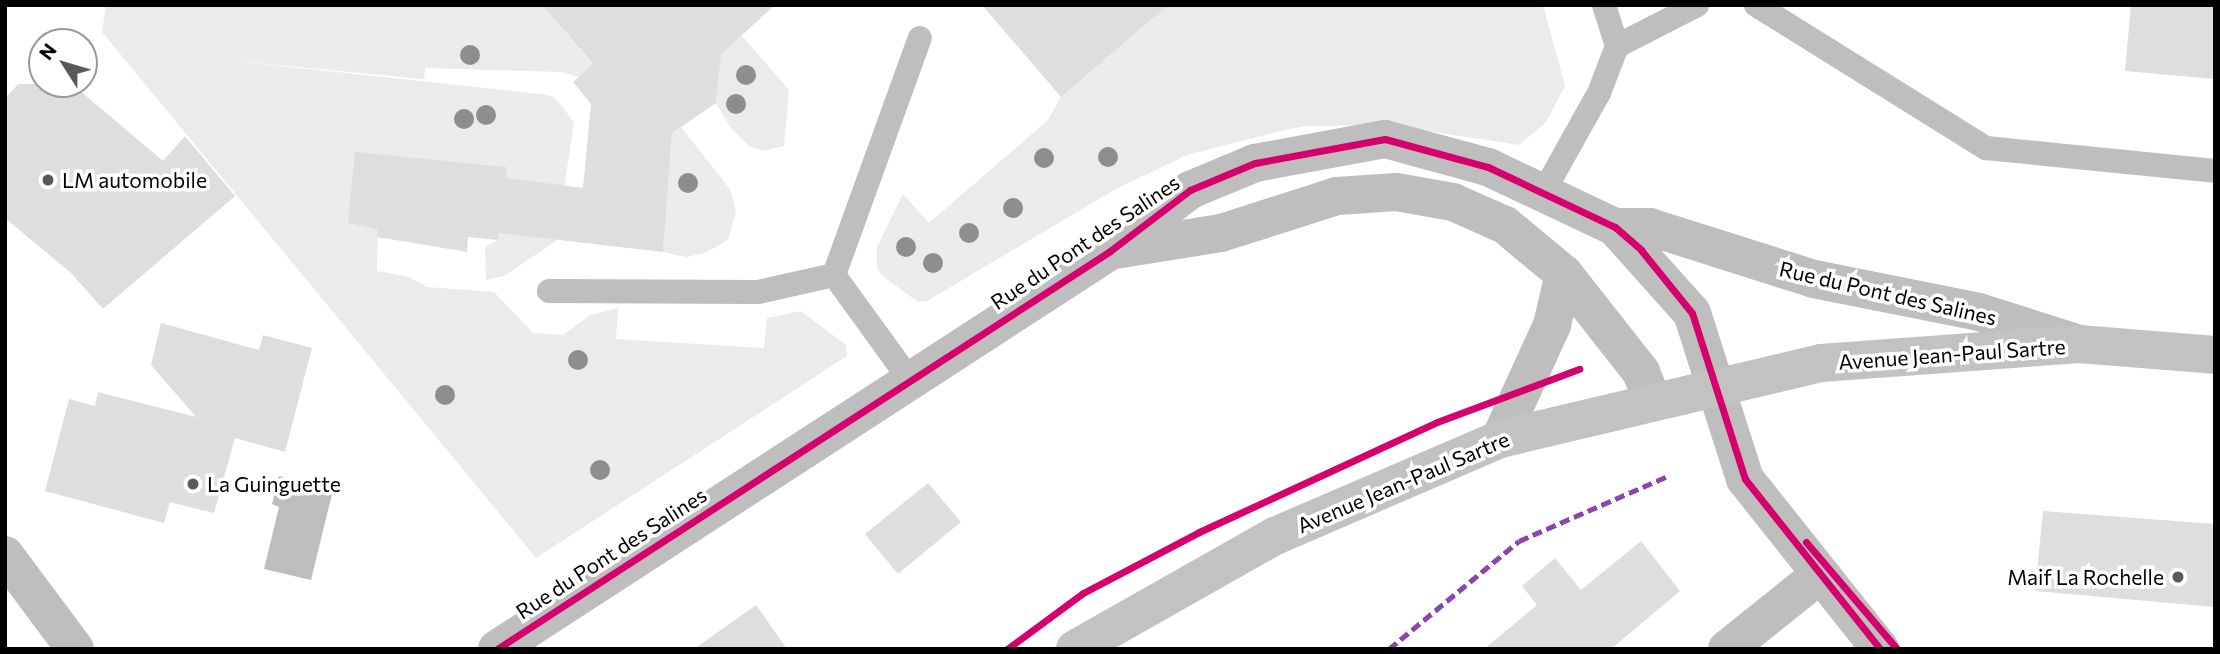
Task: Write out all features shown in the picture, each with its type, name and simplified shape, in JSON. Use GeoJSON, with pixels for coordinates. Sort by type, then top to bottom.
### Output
{"type":"FeatureCollection","features":[{"type":"Feature","properties":{"kind":"main road","name":"Avenue Jean-Paul Sartre"},"geometry":{"type":"LineString","coordinates":[[1075,649],[1275,536],[1500,439],[1714,385],[1821,363],[2079,344],[2215,355]]}},
{"type":"Feature","properties":{"kind":"street","name":"Rue du Pont des Salines"},"geometry":{"type":"LineString","coordinates":[[497,649],[1110,251],[1190,190],[1245,167],[1385,139],[1488,167],[1615,227],[1641,250],[1692,313],[1745,479],[1818,576],[1880,649]]}},
{"type":"Feature","properties":{"kind":"street","name":"Rue du Pont des Salines"},"geometry":{"type":"LineString","coordinates":[[1110,251],[1221,233],[1337,196],[1384,192],[1453,202],[1505,225],[1564,274],[1641,372],[1653,401]]}},
{"type":"Feature","properties":{"kind":"street"},"geometry":{"type":"LineString","coordinates":[[1505,225],[1543,193]]}},
{"type":"Feature","properties":{"kind":"street","name":"Rue du Pont des Salines"},"geometry":{"type":"LineString","coordinates":[[1615,227],[1650,227],[1814,279],[1979,312],[2079,344]]}},
{"type":"Feature","properties":{"kind":"street"},"geometry":{"type":"LineString","coordinates":[[1500,439],[1552,325],[1564,274]]}},
{"type":"Feature","properties":{"kind":"street"},"geometry":{"type":"LineString","coordinates":[[5,555],[75,649]]}},
{"type":"Feature","properties":{"kind":"street"},"geometry":{"type":"LineString","coordinates":[[1727,649],[1818,576]]}},
{"type":"Feature","properties":{"kind":"lane"},"geometry":{"type":"LineString","coordinates":[[1543,193],[1599,93],[1616,46],[1604,5]]}},
{"type":"Feature","properties":{"kind":"lane"},"geometry":{"type":"LineString","coordinates":[[1616,46],[1697,5]]}},
{"type":"Feature","properties":{"kind":"lane"},"geometry":{"type":"LineString","coordinates":[[1756,5],[1986,148],[2215,171]]}},
{"type":"Feature","properties":{"kind":"lane"},"geometry":{"type":"LineString","coordinates":[[834,275],[920,38]]}},
{"type":"Feature","properties":{"kind":"lane"},"geometry":{"type":"LineString","coordinates":[[549,291],[758,292],[834,275]]}},
{"type":"Feature","properties":{"kind":"lane"},"geometry":{"type":"LineString","coordinates":[[834,275],[910,380]]}},
{"type":"Feature","properties":{"kind":"shaded area"},"geometry":{"type":"Polygon","coordinates":[[[106,5],[542,5],[593,65],[579,77],[561,72],[425,68],[424,79],[216,59],[540,94],[552,96],[563,107],[574,123],[556,241],[504,276],[486,280],[485,247],[498,240],[507,167],[433,160],[378,228],[377,271],[409,277],[427,287],[494,292],[533,333],[563,335],[590,315],[618,308],[616,339],[764,348],[767,318],[801,311],[846,345],[847,356],[536,558],[102,32],[106,5]]]}},
{"type":"Feature","properties":{"kind":"shaded area"},"geometry":{"type":"Polygon","coordinates":[[[1131,5],[1543,5],[1565,86],[1546,122],[1519,145],[1389,125],[1305,126],[1187,155],[1116,189],[927,301],[918,302],[885,278],[877,269],[877,247],[903,194],[929,223],[1048,120],[1061,97],[1146,24],[1131,5]]]}},
{"type":"Feature","properties":{"kind":"shaded area"},"geometry":{"type":"Polygon","coordinates":[[[736,29],[789,90],[784,146],[763,151],[749,146],[730,127],[716,103],[720,61],[711,49],[736,29]]]}},
{"type":"Feature","properties":{"kind":"shaded area"},"geometry":{"type":"Polygon","coordinates":[[[673,117],[730,189],[736,211],[728,240],[705,253],[686,257],[663,252],[673,117]]]}},
{"type":"Feature","properties":{"kind":"shaded area"},"geometry":{"type":"Polygon","coordinates":[[[279,476],[333,490],[311,580],[264,569],[279,507],[272,504],[279,476]]]}},
{"type":"Feature","properties":{"kind":"building"},"geometry":{"type":"Polygon","coordinates":[[[542,5],[775,5],[721,54],[716,103],[672,133],[663,252],[499,233],[498,240],[468,237],[467,252],[377,237],[377,229],[348,223],[355,152],[507,167],[506,178],[583,188],[591,104],[573,82],[593,64],[542,5]]]}},
{"type":"Feature","properties":{"kind":"building"},"geometry":{"type":"Polygon","coordinates":[[[982,5],[1168,5],[1061,97],[982,5]]]}},
{"type":"Feature","properties":{"kind":"building"},"geometry":{"type":"Polygon","coordinates":[[[2131,5],[2215,5],[2215,79],[2125,71],[2131,5]]]}},
{"type":"Feature","properties":{"kind":"building"},"geometry":{"type":"Polygon","coordinates":[[[18,84],[28,84],[28,98],[89,98],[163,161],[185,136],[235,196],[103,309],[71,273],[5,218],[5,99],[18,84]]]}},
{"type":"Feature","properties":{"kind":"building"},"geometry":{"type":"Polygon","coordinates":[[[161,323],[259,350],[263,335],[312,348],[285,452],[235,438],[214,513],[170,502],[164,523],[45,491],[69,399],[95,406],[98,392],[196,417],[151,365],[161,323]]]}},
{"type":"Feature","properties":{"kind":"building"},"geometry":{"type":"Polygon","coordinates":[[[928,483],[961,522],[898,574],[865,534],[928,483]]]}},
{"type":"Feature","properties":{"kind":"building"},"geometry":{"type":"Polygon","coordinates":[[[2043,511],[2215,524],[2215,607],[2035,591],[2043,511]]]}},
{"type":"Feature","properties":{"kind":"building"},"geometry":{"type":"Polygon","coordinates":[[[1641,541],[1680,591],[1611,649],[1484,649],[1537,605],[1522,586],[1555,558],[1581,590],[1641,541]]]}},
{"type":"Feature","properties":{"kind":"building"},"geometry":{"type":"Polygon","coordinates":[[[756,605],[787,649],[694,649],[756,605]]]}},
{"type":"Feature","properties":{"kind":"marked path"},"geometry":{"type":"LineString","coordinates":[[1389,649],[1519,541],[1670,475]]}},
{"type":"Feature","properties":{"kind":"cycle path"},"geometry":{"type":"LineString","coordinates":[[497,649],[1110,251],[1190,190],[1255,163],[1385,139],[1488,167],[1615,227],[1641,250],[1692,313],[1745,479],[1880,649]]}},
{"type":"Feature","properties":{"kind":"cycle path"},"geometry":{"type":"LineString","coordinates":[[1007,649],[1083,593],[1199,532],[1437,422],[1579,369]]}},
{"type":"Feature","properties":{"kind":"cycle path"},"geometry":{"type":"LineString","coordinates":[[1806,542],[1897,649]]}},
{"type":"Feature","properties":{"kind":"place","name":"LM automobile"},"geometry":{"type":"Point","coordinates":[48,180]}},
{"type":"Feature","properties":{"kind":"place","name":"La Guinguette"},"geometry":{"type":"Point","coordinates":[193,484]}},
{"type":"Feature","properties":{"kind":"place","name":"Maif La Rochelle"},"geometry":{"type":"Point","coordinates":[2178,577]}}]}
